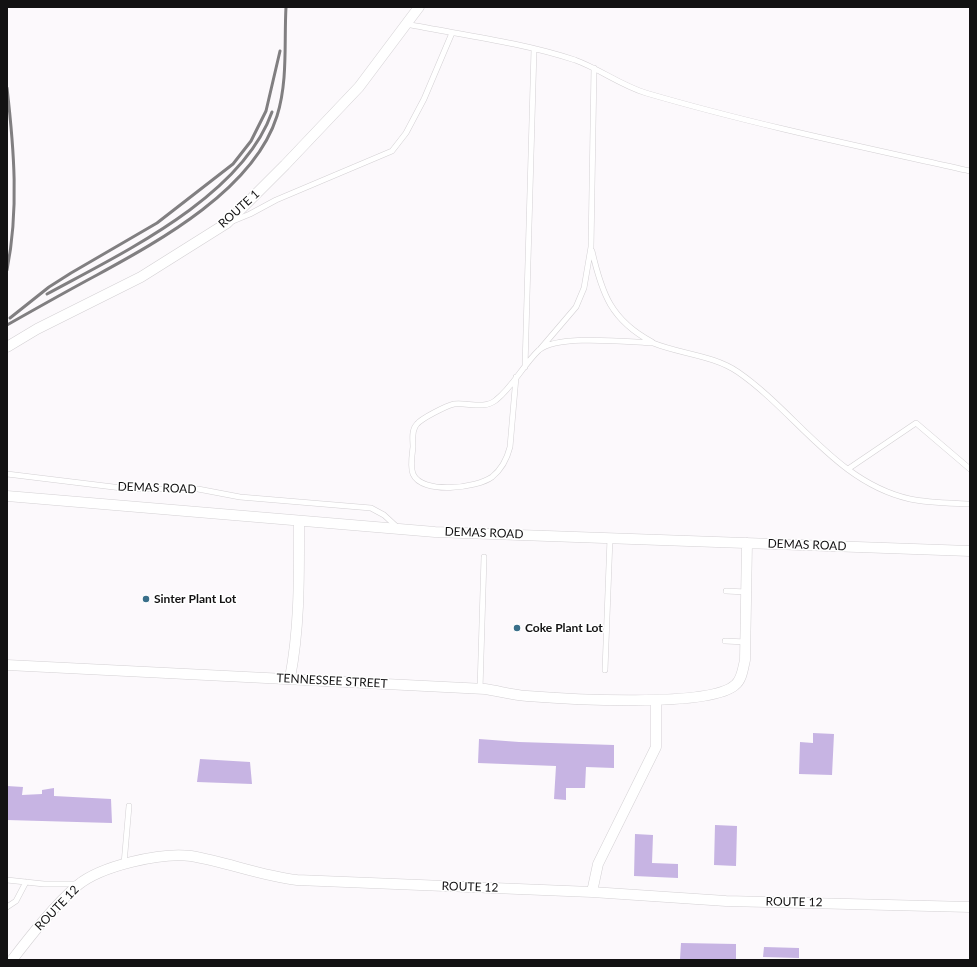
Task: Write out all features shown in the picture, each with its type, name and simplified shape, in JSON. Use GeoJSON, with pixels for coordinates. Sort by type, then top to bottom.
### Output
{"type":"FeatureCollection","features":[{"type":"Feature","properties":{"kind":"street","name":"ROUTE 1"},"geometry":{"type":"LineString","coordinates":[[7,347],[37,329],[141,277],[227,223],[285,165],[359,87],[419,7]]}},
{"type":"Feature","properties":{"kind":"street"},"geometry":{"type":"LineString","coordinates":[[7,496],[299,522],[399,529]]}},
{"type":"Feature","properties":{"kind":"street"},"geometry":{"type":"LineString","coordinates":[[290,678],[296,644],[299,604],[299,522]]}},
{"type":"Feature","properties":{"kind":"street","name":"DEMAS ROAD"},"geometry":{"type":"LineString","coordinates":[[399,529],[970,552]]}},
{"type":"Feature","properties":{"kind":"street","name":"TENNESSEE STREET"},"geometry":{"type":"LineString","coordinates":[[7,666],[290,678],[480,689],[526,696],[656,701],[718,693],[735,685],[741,675],[745,660],[747,543]]}},
{"type":"Feature","properties":{"kind":"street"},"geometry":{"type":"LineString","coordinates":[[592,892],[598,864],[656,747],[656,701]]}},
{"type":"Feature","properties":{"kind":"street","name":"ROUTE 12"},"geometry":{"type":"LineString","coordinates":[[12,960],[35,930],[79,884],[105,871],[124,864],[157,856],[176,855],[209,860],[260,874],[297,880],[592,892],[726,901],[970,908]]}},
{"type":"Feature","properties":{"kind":"lane"},"geometry":{"type":"LineString","coordinates":[[406,24],[534,49],[594,68],[621,84],[646,93],[970,171]]}},
{"type":"Feature","properties":{"kind":"lane"},"geometry":{"type":"LineString","coordinates":[[227,223],[250,214],[276,200],[392,151],[406,134],[424,99],[452,33]]}},
{"type":"Feature","properties":{"kind":"lane"},"geometry":{"type":"LineString","coordinates":[[525,367],[534,49]]}},
{"type":"Feature","properties":{"kind":"lane"},"geometry":{"type":"LineString","coordinates":[[516,377],[508,457],[497,472],[485,481],[461,487],[435,487],[416,479],[412,471],[413,433],[417,423],[455,404],[490,403],[496,400],[576,307],[584,288],[591,247],[594,68]]}},
{"type":"Feature","properties":{"kind":"lane"},"geometry":{"type":"LineString","coordinates":[[591,247],[600,283],[616,315],[629,329],[653,343],[678,352],[717,362],[738,372],[754,384],[848,469],[872,484],[909,498],[970,504]]}},
{"type":"Feature","properties":{"kind":"lane"},"geometry":{"type":"LineString","coordinates":[[540,349],[567,340],[653,343]]}},
{"type":"Feature","properties":{"kind":"lane"},"geometry":{"type":"LineString","coordinates":[[848,469],[916,423],[970,469]]}},
{"type":"Feature","properties":{"kind":"lane","name":"DEMAS ROAD"},"geometry":{"type":"LineString","coordinates":[[7,474],[130,489],[198,489],[240,497],[371,508],[384,515],[399,529]]}},
{"type":"Feature","properties":{"kind":"lane"},"geometry":{"type":"LineString","coordinates":[[605,670],[610,537]]}},
{"type":"Feature","properties":{"kind":"lane"},"geometry":{"type":"LineString","coordinates":[[480,689],[484,557]]}},
{"type":"Feature","properties":{"kind":"lane"},"geometry":{"type":"LineString","coordinates":[[726,592],[746,592]]}},
{"type":"Feature","properties":{"kind":"lane"},"geometry":{"type":"LineString","coordinates":[[725,641],[746,642]]}},
{"type":"Feature","properties":{"kind":"lane"},"geometry":{"type":"LineString","coordinates":[[124,864],[129,806]]}},
{"type":"Feature","properties":{"kind":"lane"},"geometry":{"type":"LineString","coordinates":[[7,880],[79,884]]}},
{"type":"Feature","properties":{"kind":"lane"},"geometry":{"type":"LineString","coordinates":[[7,907],[16,901],[26,882]]}},
{"type":"Feature","properties":{"kind":"building"},"geometry":{"type":"Polygon","coordinates":[[[813,733],[834,734],[832,775],[799,774],[800,742],[813,743],[813,733]]]}},
{"type":"Feature","properties":{"kind":"building"},"geometry":{"type":"Polygon","coordinates":[[[479,739],[519,742],[614,745],[614,768],[586,767],[585,788],[566,788],[566,800],[554,799],[556,766],[478,763],[479,739]]]}},
{"type":"Feature","properties":{"kind":"building"},"geometry":{"type":"Polygon","coordinates":[[[200,759],[250,762],[252,784],[197,782],[200,759]]]}},
{"type":"Feature","properties":{"kind":"building"},"geometry":{"type":"Polygon","coordinates":[[[7,786],[23,787],[22,795],[42,794],[42,790],[54,788],[54,796],[111,799],[112,823],[7,820],[7,786]]]}},
{"type":"Feature","properties":{"kind":"building"},"geometry":{"type":"Polygon","coordinates":[[[715,825],[737,826],[736,866],[714,865],[715,825]]]}},
{"type":"Feature","properties":{"kind":"building"},"geometry":{"type":"Polygon","coordinates":[[[635,834],[653,835],[652,863],[678,864],[678,878],[634,876],[635,834]]]}},
{"type":"Feature","properties":{"kind":"building"},"geometry":{"type":"Polygon","coordinates":[[[681,943],[736,944],[736,960],[680,959],[681,943]]]}},
{"type":"Feature","properties":{"kind":"building"},"geometry":{"type":"Polygon","coordinates":[[[764,947],[799,948],[799,958],[763,957],[764,947]]]}},
{"type":"Feature","properties":{"kind":"railway"},"geometry":{"type":"LineString","coordinates":[[7,325],[149,246],[176,229],[227,189],[248,167],[265,142],[277,116],[283,89],[286,7]]}},
{"type":"Feature","properties":{"kind":"railway"},"geometry":{"type":"LineString","coordinates":[[10,318],[49,287],[157,223],[233,164],[251,141],[266,111],[280,51]]}},
{"type":"Feature","properties":{"kind":"railway"},"geometry":{"type":"LineString","coordinates":[[7,88],[12,134],[14,179],[13,225],[7,270]]}},
{"type":"Feature","properties":{"kind":"railway"},"geometry":{"type":"LineString","coordinates":[[47,294],[143,241],[176,220],[207,196],[235,171],[257,143],[272,112]]}},
{"type":"Feature","properties":{"kind":"place","name":"Sinter Plant Lot"},"geometry":{"type":"Point","coordinates":[146,599]}},
{"type":"Feature","properties":{"kind":"place","name":"Coke Plant Lot"},"geometry":{"type":"Point","coordinates":[517,628]}}]}
